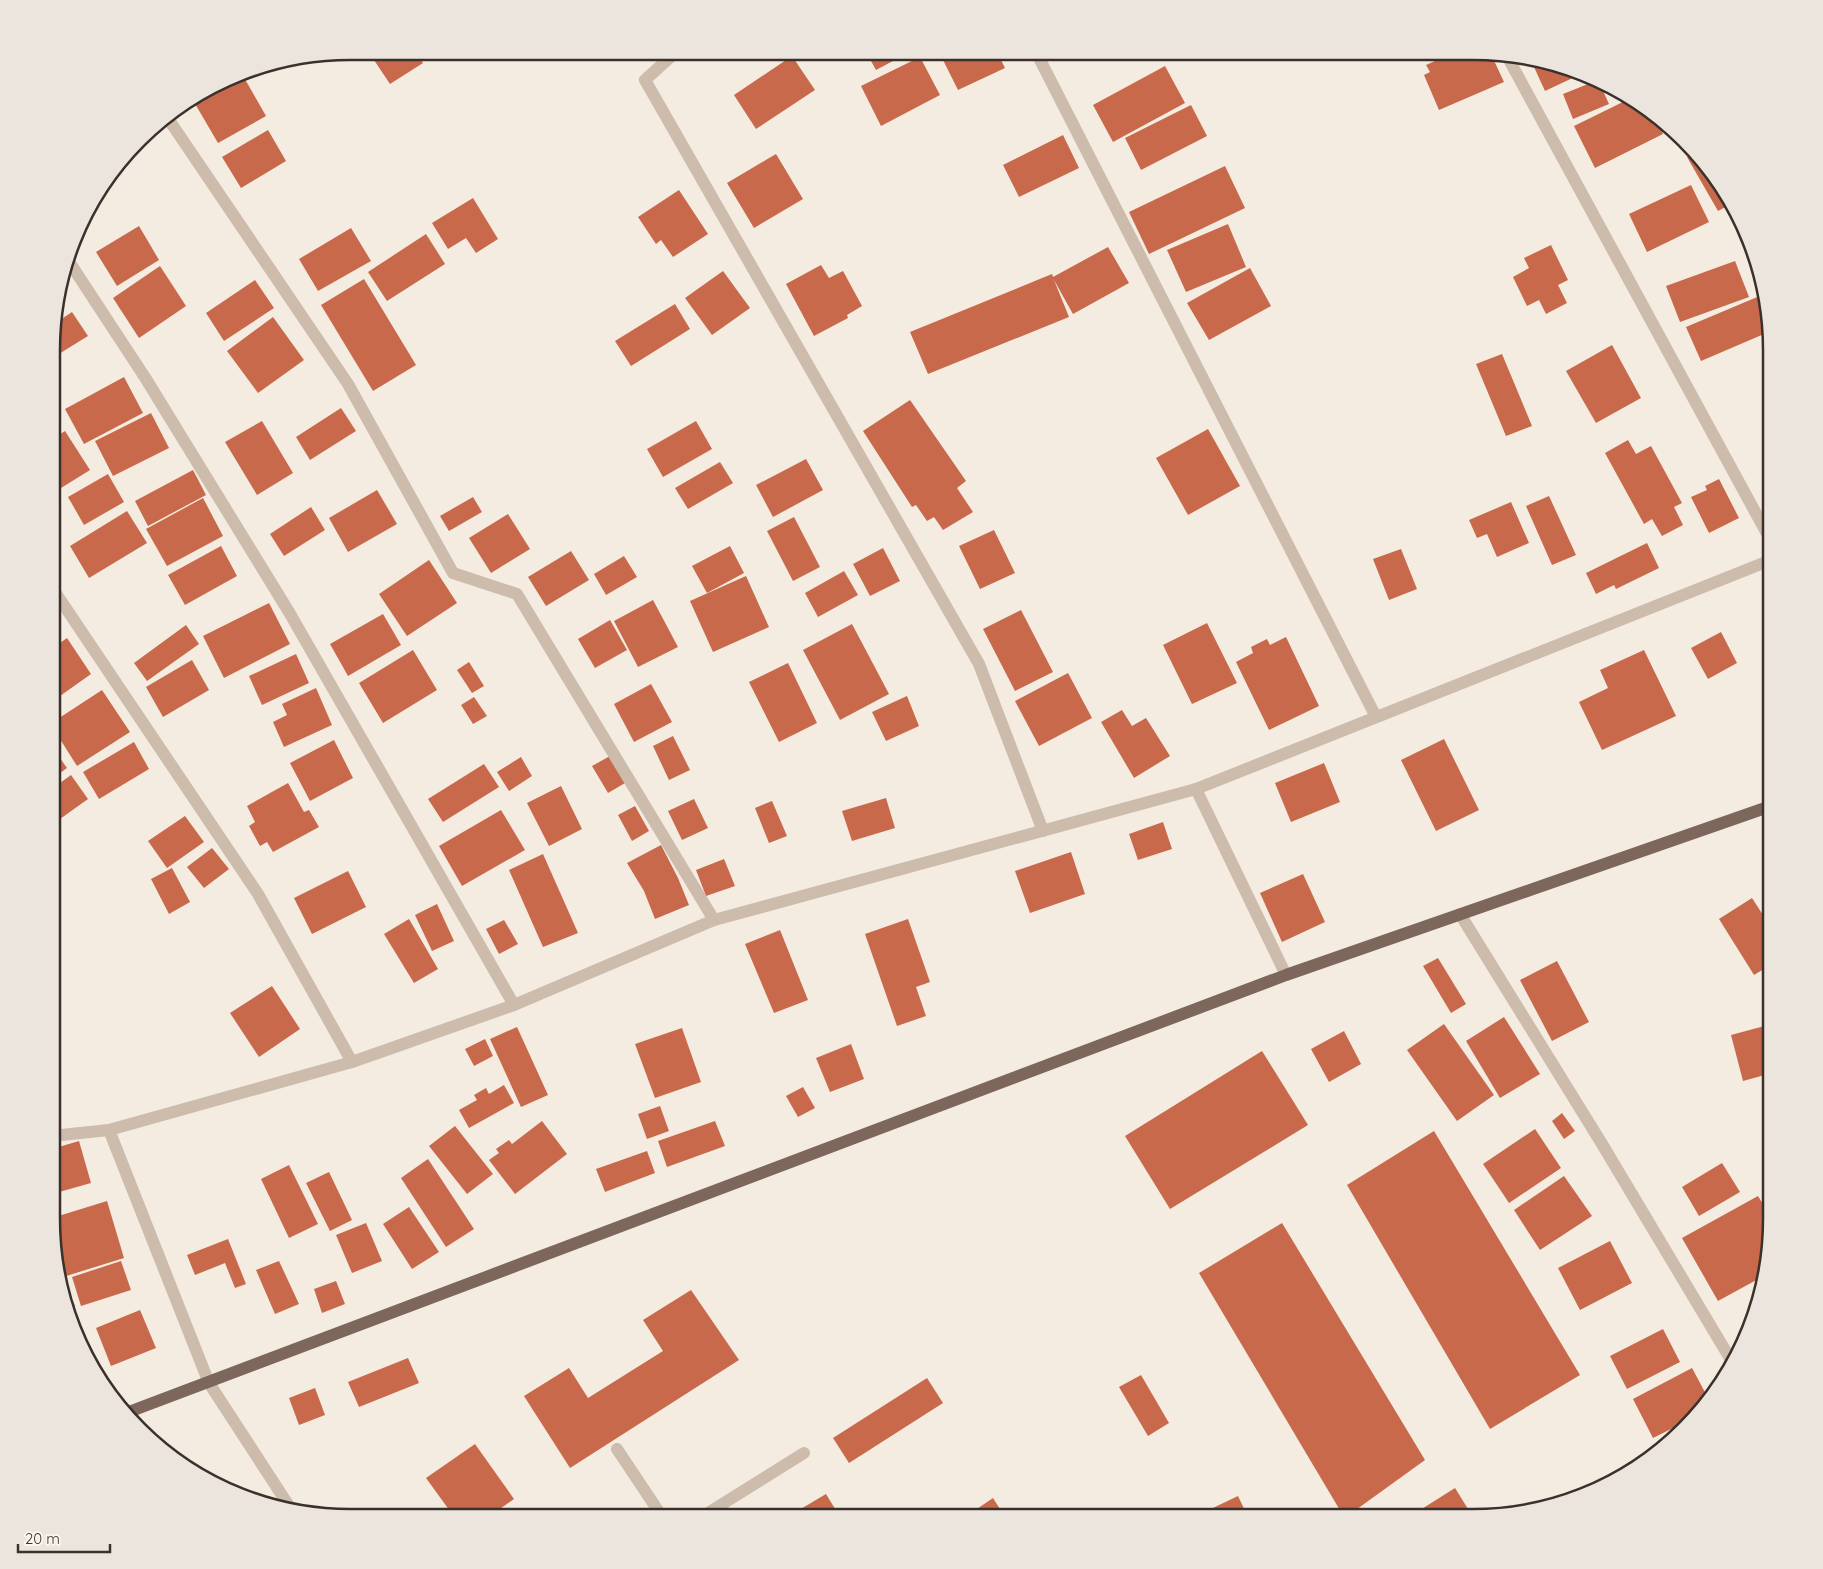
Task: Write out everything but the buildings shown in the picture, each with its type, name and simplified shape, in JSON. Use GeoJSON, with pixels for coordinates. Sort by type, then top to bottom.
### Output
{"type":"FeatureCollection","features":[{"type":"Feature","properties":{"kind":"main road"},"geometry":{"type":"LineString","coordinates":[[133,1411],[1286,975],[1763,809]]}},
{"type":"Feature","properties":{"kind":"street"},"geometry":{"type":"LineString","coordinates":[[668,60],[645,80],[978,664],[1043,831]]}},
{"type":"Feature","properties":{"kind":"street"},"geometry":{"type":"LineString","coordinates":[[1040,60],[1376,717]]}},
{"type":"Feature","properties":{"kind":"street"},"geometry":{"type":"LineString","coordinates":[[1510,62],[1763,526]]}},
{"type":"Feature","properties":{"kind":"street"},"geometry":{"type":"LineString","coordinates":[[170,122],[348,384],[452,573],[517,594],[714,920]]}},
{"type":"Feature","properties":{"kind":"street"},"geometry":{"type":"LineString","coordinates":[[72,267],[146,379],[289,612],[514,1005]]}},
{"type":"Feature","properties":{"kind":"street"},"geometry":{"type":"LineString","coordinates":[[60,1135],[109,1130],[352,1062],[514,1005],[714,920],[1196,789],[1763,563]]}},
{"type":"Feature","properties":{"kind":"street"},"geometry":{"type":"LineString","coordinates":[[60,599],[258,894],[352,1062]]}},
{"type":"Feature","properties":{"kind":"street"},"geometry":{"type":"LineString","coordinates":[[1196,789],[1286,975]]}},
{"type":"Feature","properties":{"kind":"street"},"geometry":{"type":"LineString","coordinates":[[1460,914],[1602,1144],[1728,1356]]}},
{"type":"Feature","properties":{"kind":"street"},"geometry":{"type":"LineString","coordinates":[[109,1130],[209,1383],[286,1501]]}},
{"type":"Feature","properties":{"kind":"street"},"geometry":{"type":"LineString","coordinates":[[617,1449],[657,1509]]}},
{"type":"Feature","properties":{"kind":"street"},"geometry":{"type":"LineString","coordinates":[[714,1509],[804,1453]]}}]}
